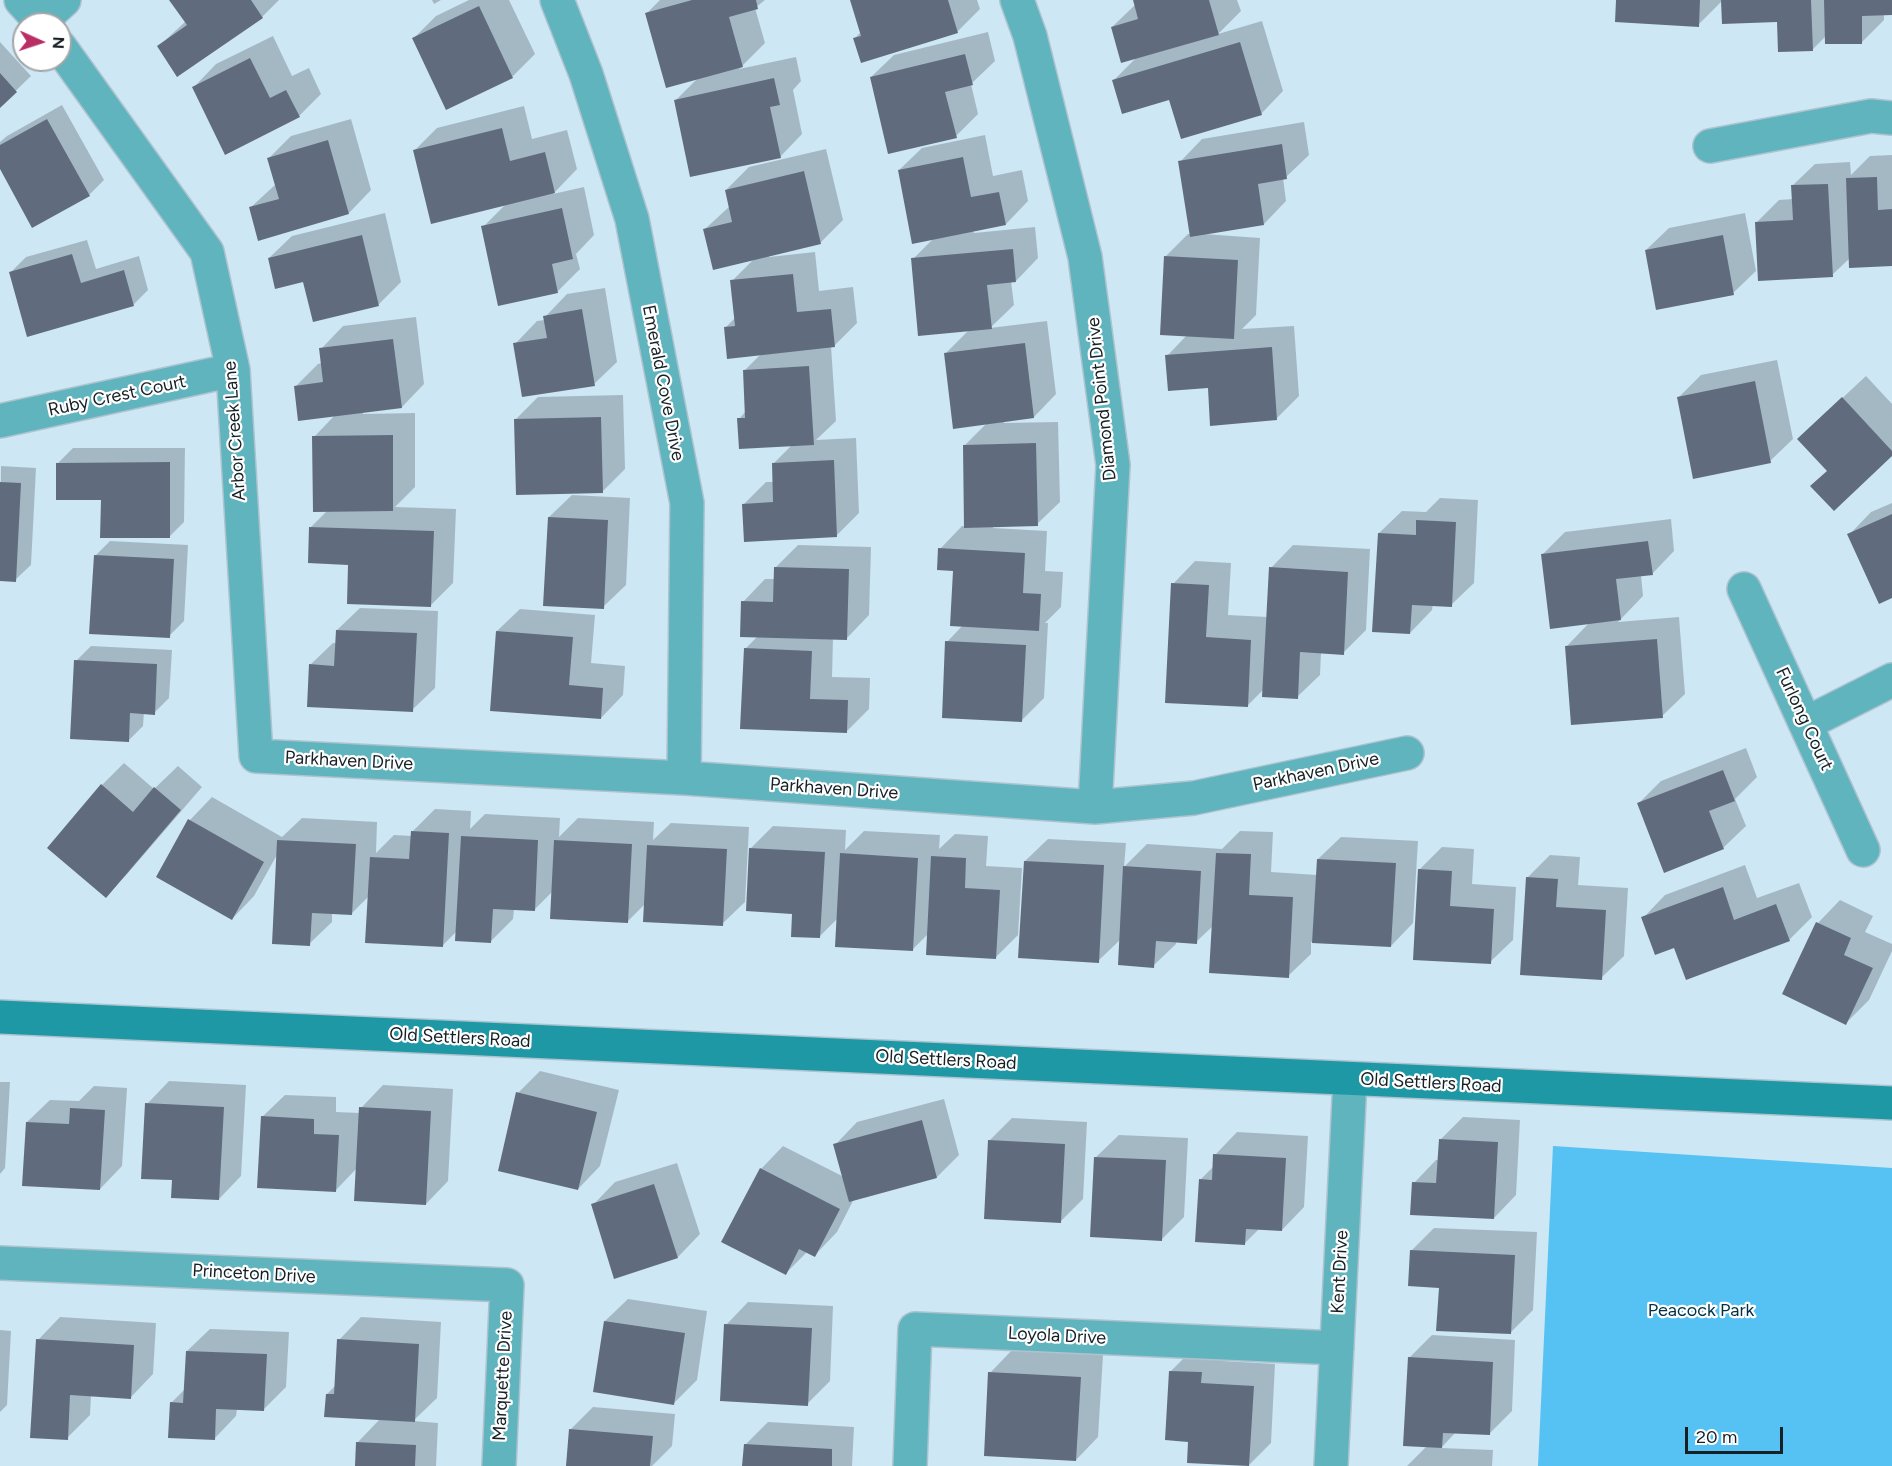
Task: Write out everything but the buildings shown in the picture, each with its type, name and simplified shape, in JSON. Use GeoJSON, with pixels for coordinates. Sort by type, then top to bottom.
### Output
{"type":"FeatureCollection","features":[{"type":"Feature","properties":{"kind":"main road","name":"Old Settlers Road"},"geometry":{"type":"LineString","coordinates":[[0,1017],[1892,1102]]}},
{"type":"Feature","properties":{"kind":"street","name":"Emerald Cove Drive"},"geometry":{"type":"LineString","coordinates":[[557,0],[586,74],[632,219],[687,503],[684,778]]}},
{"type":"Feature","properties":{"kind":"street","name":"Diamond Point Drive"},"geometry":{"type":"LineString","coordinates":[[1017,0],[1030,36],[1084,257],[1113,465],[1095,807]]}},
{"type":"Feature","properties":{"kind":"street","name":"Arbor Creek Lane"},"geometry":{"type":"LineString","coordinates":[[72,64],[207,252],[233,370],[256,756]]}},
{"type":"Feature","properties":{"kind":"street"},"geometry":{"type":"LineString","coordinates":[[1710,146],[1871,116],[1892,118]]}},
{"type":"Feature","properties":{"kind":"street","name":"Ruby Crest Court"},"geometry":{"type":"LineString","coordinates":[[0,421],[233,370]]}},
{"type":"Feature","properties":{"kind":"street","name":"Furlong Court"},"geometry":{"type":"LineString","coordinates":[[1744,589],[1863,850]]}},
{"type":"Feature","properties":{"kind":"street"},"geometry":{"type":"LineString","coordinates":[[1807,723],[1892,680]]}},
{"type":"Feature","properties":{"kind":"street","name":"Parkhaven Drive"},"geometry":{"type":"LineString","coordinates":[[256,756],[684,778],[1095,807],[1194,798],[1407,753]]}},
{"type":"Feature","properties":{"kind":"street","name":"Kent Drive"},"geometry":{"type":"LineString","coordinates":[[1331,1466],[1350,1079]]}},
{"type":"Feature","properties":{"kind":"street","name":"Princeton Drive"},"geometry":{"type":"LineString","coordinates":[[0,1263],[507,1285]]}},
{"type":"Feature","properties":{"kind":"street","name":"Marquette Drive"},"geometry":{"type":"LineString","coordinates":[[499,1466],[507,1285]]}},
{"type":"Feature","properties":{"kind":"street","name":"Loyola Drive"},"geometry":{"type":"LineString","coordinates":[[910,1466],[915,1329],[1336,1348]]}},
{"type":"Feature","properties":{"kind":"green space","name":"Peacock Park"},"geometry":{"type":"Polygon","coordinates":[[[1553,1146],[1892,1168],[1892,1466],[1538,1466],[1553,1146]]]}}]}
